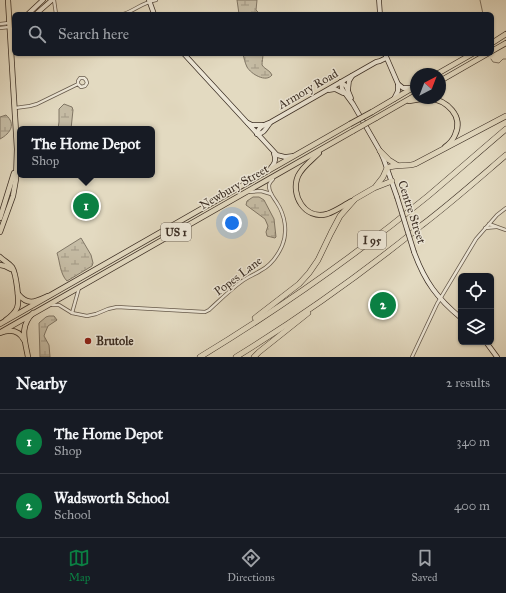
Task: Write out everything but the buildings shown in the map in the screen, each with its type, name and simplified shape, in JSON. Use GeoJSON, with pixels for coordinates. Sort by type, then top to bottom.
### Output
{"type":"FeatureCollection","features":[{"type":"Feature","properties":{"kind":"highway"},"geometry":{"type":"LineString","coordinates":[[374,188],[384,177],[387,168],[398,165],[407,166],[415,164],[506,116]]}},
{"type":"Feature","properties":{"kind":"highway","name":"I 95"},"geometry":{"type":"LineString","coordinates":[[200,357],[291,298],[372,240],[428,196],[506,129]]}},
{"type":"Feature","properties":{"kind":"highway"},"geometry":{"type":"LineString","coordinates":[[380,151],[389,160],[398,165]]}},
{"type":"Feature","properties":{"kind":"highway","name":"I 95"},"geometry":{"type":"LineString","coordinates":[[236,357],[354,278],[423,225],[506,155]]}},
{"type":"Feature","properties":{"kind":"highway"},"geometry":{"type":"LineString","coordinates":[[229,339],[305,278],[318,260],[340,216],[355,199],[374,188],[392,181]]}},
{"type":"Feature","properties":{"kind":"highway"},"geometry":{"type":"LineString","coordinates":[[254,357],[305,316],[322,300]]}},
{"type":"Feature","properties":{"kind":"main road"},"geometry":{"type":"LineString","coordinates":[[8,0],[12,25]]}},
{"type":"Feature","properties":{"kind":"main road"},"geometry":{"type":"LineString","coordinates":[[30,12],[43,0]]}},
{"type":"Feature","properties":{"kind":"main road"},"geometry":{"type":"LineString","coordinates":[[38,12],[53,0]]}},
{"type":"Feature","properties":{"kind":"main road"},"geometry":{"type":"LineString","coordinates":[[379,0],[380,12]]}},
{"type":"Feature","properties":{"kind":"main road"},"geometry":{"type":"LineString","coordinates":[[149,1],[153,12]]}},
{"type":"Feature","properties":{"kind":"main road"},"geometry":{"type":"LineString","coordinates":[[494,42],[506,34]]}},
{"type":"Feature","properties":{"kind":"main road"},"geometry":{"type":"LineString","coordinates":[[494,50],[506,43]]}},
{"type":"Feature","properties":{"kind":"main road"},"geometry":{"type":"LineString","coordinates":[[0,232],[13,196],[16,179],[17,149],[13,56]]}},
{"type":"Feature","properties":{"kind":"main road"},"geometry":{"type":"LineString","coordinates":[[186,56],[276,155],[282,157],[296,155]]}},
{"type":"Feature","properties":{"kind":"main road","name":"Armory Road"},"geometry":{"type":"LineString","coordinates":[[257,134],[261,133],[264,127],[271,122],[354,74],[378,62],[384,56]]}},
{"type":"Feature","properties":{"kind":"main road"},"geometry":{"type":"LineString","coordinates":[[385,56],[398,84],[398,91],[393,99]]}},
{"type":"Feature","properties":{"kind":"main road"},"geometry":{"type":"LineString","coordinates":[[446,69],[468,56]]}},
{"type":"Feature","properties":{"kind":"main road"},"geometry":{"type":"LineString","coordinates":[[446,78],[484,56]]}},
{"type":"Feature","properties":{"kind":"main road"},"geometry":{"type":"LineString","coordinates":[[378,62],[385,63],[390,67]]}},
{"type":"Feature","properties":{"kind":"main road"},"geometry":{"type":"LineString","coordinates":[[326,90],[335,89],[346,92],[349,81],[354,74]]}},
{"type":"Feature","properties":{"kind":"main road","name":"Centre Street"},"geometry":{"type":"LineString","coordinates":[[340,82],[380,151],[392,181],[414,252],[424,275],[440,299],[458,315]]}},
{"type":"Feature","properties":{"kind":"main road"},"geometry":{"type":"LineString","coordinates":[[398,84],[403,88],[410,87]]}},
{"type":"Feature","properties":{"kind":"main road","name":"Newbury Street"},"geometry":{"type":"LineString","coordinates":[[0,324],[410,89]]}},
{"type":"Feature","properties":{"kind":"main road","name":"Newbury Street"},"geometry":{"type":"LineString","coordinates":[[0,333],[410,98]]}},
{"type":"Feature","properties":{"kind":"main road"},"geometry":{"type":"LineString","coordinates":[[403,102],[410,101]]}},
{"type":"Feature","properties":{"kind":"main road"},"geometry":{"type":"LineString","coordinates":[[442,149],[455,135],[457,124],[457,120],[453,112],[446,104]]}},
{"type":"Feature","properties":{"kind":"main road"},"geometry":{"type":"LineString","coordinates":[[246,122],[252,125],[264,127],[264,136],[268,146]]}},
{"type":"Feature","properties":{"kind":"main road"},"geometry":{"type":"LineString","coordinates":[[324,148],[299,174],[296,184],[296,194],[299,201],[303,207],[310,212],[314,214],[323,214],[333,212],[355,199]]}},
{"type":"Feature","properties":{"kind":"main road"},"geometry":{"type":"LineString","coordinates":[[264,173],[275,163],[276,158],[273,152]]}},
{"type":"Feature","properties":{"kind":"main road"},"geometry":{"type":"LineString","coordinates":[[0,218],[16,170]]}},
{"type":"Feature","properties":{"kind":"main road"},"geometry":{"type":"LineString","coordinates":[[0,257],[10,264],[14,272],[18,294],[17,310],[6,320]]}},
{"type":"Feature","properties":{"kind":"main road"},"geometry":{"type":"LineString","coordinates":[[0,265],[8,267],[14,272]]}},
{"type":"Feature","properties":{"kind":"main road"},"geometry":{"type":"LineString","coordinates":[[18,294],[23,300],[28,302],[37,301],[48,296]]}},
{"type":"Feature","properties":{"kind":"main road"},"geometry":{"type":"LineString","coordinates":[[28,357],[24,326],[33,313]]}},
{"type":"Feature","properties":{"kind":"main road"},"geometry":{"type":"LineString","coordinates":[[0,333],[8,330],[14,330],[20,334],[25,341]]}},
{"type":"Feature","properties":{"kind":"main road"},"geometry":{"type":"LineString","coordinates":[[488,345],[497,357]]}},
{"type":"Feature","properties":{"kind":"street"},"geometry":{"type":"LineString","coordinates":[[53,0],[56,12]]}},
{"type":"Feature","properties":{"kind":"street"},"geometry":{"type":"LineString","coordinates":[[128,12],[149,1],[156,0]]}},
{"type":"Feature","properties":{"kind":"street"},"geometry":{"type":"LineString","coordinates":[[0,24],[12,25]]}},
{"type":"Feature","properties":{"kind":"street"},"geometry":{"type":"LineString","coordinates":[[0,28],[12,25]]}},
{"type":"Feature","properties":{"kind":"street"},"geometry":{"type":"LineString","coordinates":[[15,108],[37,104],[78,84]]}},
{"type":"Feature","properties":{"kind":"street"},"geometry":{"type":"LineString","coordinates":[[271,194],[269,186],[270,183],[278,174]]}},
{"type":"Feature","properties":{"kind":"street"},"geometry":{"type":"LineString","coordinates":[[246,192],[261,191],[271,194]]}},
{"type":"Feature","properties":{"kind":"street","name":"Popes Lane"},"geometry":{"type":"LineString","coordinates":[[46,306],[53,304],[59,305],[72,313],[83,316],[90,316],[108,309],[124,307],[205,312],[247,277],[258,272],[270,263],[282,246],[285,234],[284,219],[280,208],[271,194]]}},
{"type":"Feature","properties":{"kind":"street"},"geometry":{"type":"LineString","coordinates":[[412,357],[440,299],[476,239],[497,215],[506,208]]}},
{"type":"Feature","properties":{"kind":"street"},"geometry":{"type":"LineString","coordinates":[[489,224],[506,230]]}},
{"type":"Feature","properties":{"kind":"street"},"geometry":{"type":"LineString","coordinates":[[485,228],[496,227]]}},
{"type":"Feature","properties":{"kind":"street"},"geometry":{"type":"LineString","coordinates":[[72,313],[79,288]]}},
{"type":"Feature","properties":{"kind":"green space"},"geometry":{"type":"Polygon","coordinates":[[[237,0],[257,0],[256,10],[258,12],[239,12],[237,0]]]}},
{"type":"Feature","properties":{"kind":"green space"},"geometry":{"type":"Polygon","coordinates":[[[244,56],[263,56],[262,65],[272,75],[266,78],[259,77],[249,70],[244,56]]]}},
{"type":"Feature","properties":{"kind":"green space"},"geometry":{"type":"Polygon","coordinates":[[[64,104],[72,107],[71,126],[58,126],[59,109],[64,104]]]}},
{"type":"Feature","properties":{"kind":"green space"},"geometry":{"type":"Polygon","coordinates":[[[6,115],[11,122],[11,128],[7,134],[0,139],[0,117],[6,115]]]}},
{"type":"Feature","properties":{"kind":"green space"},"geometry":{"type":"Polygon","coordinates":[[[253,197],[259,197],[264,200],[274,219],[275,238],[267,236],[266,232],[268,226],[265,219],[246,205],[247,201],[253,197]]]}},
{"type":"Feature","properties":{"kind":"green space"},"geometry":{"type":"Polygon","coordinates":[[[81,238],[91,255],[93,263],[92,266],[67,281],[62,271],[57,253],[81,238]]]}},
{"type":"Feature","properties":{"kind":"green space"},"geometry":{"type":"Polygon","coordinates":[[[49,316],[54,316],[57,320],[48,326],[44,336],[49,345],[50,357],[40,357],[39,323],[49,316]]]}},
{"type":"Feature","properties":{"kind":"waterway"},"geometry":{"type":"LineString","coordinates":[[480,0],[483,12]]}},
{"type":"Feature","properties":{"kind":"waterway"},"geometry":{"type":"LineString","coordinates":[[491,59],[493,62],[499,63],[503,59],[506,59]]}},
{"type":"Feature","properties":{"kind":"place","name":"The Home Depot"},"geometry":{"type":"Point","coordinates":[86,206]}},
{"type":"Feature","properties":{"kind":"place","name":"Wadsworth School"},"geometry":{"type":"Point","coordinates":[383,305]}},
{"type":"Feature","properties":{"kind":"place","name":"Brutole"},"geometry":{"type":"Point","coordinates":[88,341]}}]}
